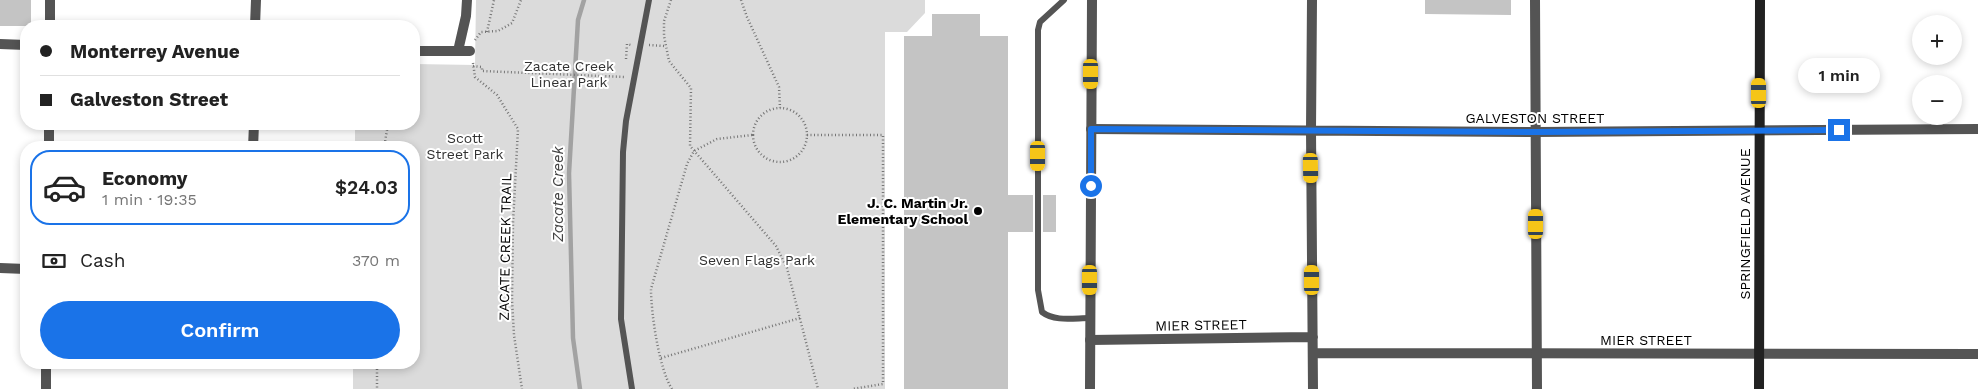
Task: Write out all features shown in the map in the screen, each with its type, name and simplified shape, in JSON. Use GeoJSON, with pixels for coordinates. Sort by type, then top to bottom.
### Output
{"type":"FeatureCollection","features":[{"type":"Feature","properties":{"kind":"main road","name":"SPRINGFIELD AVENUE"},"geometry":{"type":"LineString","coordinates":[[1759,389],[1760,0]]}},
{"type":"Feature","properties":{"kind":"street"},"geometry":{"type":"LineString","coordinates":[[50,0],[50,20]]}},
{"type":"Feature","properties":{"kind":"street"},"geometry":{"type":"LineString","coordinates":[[255,20],[256,0]]}},
{"type":"Feature","properties":{"kind":"street"},"geometry":{"type":"LineString","coordinates":[[458,51],[466,16],[467,0]]}},
{"type":"Feature","properties":{"kind":"street"},"geometry":{"type":"LineString","coordinates":[[1090,389],[1092,0]]}},
{"type":"Feature","properties":{"kind":"street"},"geometry":{"type":"LineString","coordinates":[[1312,0],[1313,389]]}},
{"type":"Feature","properties":{"kind":"street"},"geometry":{"type":"LineString","coordinates":[[1536,0],[1537,389]]}},
{"type":"Feature","properties":{"kind":"street"},"geometry":{"type":"LineString","coordinates":[[0,44],[20,45]]}},
{"type":"Feature","properties":{"kind":"street"},"geometry":{"type":"LineString","coordinates":[[420,50],[472,53]]}},
{"type":"Feature","properties":{"kind":"street","name":"GALVESTON STREET"},"geometry":{"type":"LineString","coordinates":[[1091,129],[1536,132],[1978,130]]}},
{"type":"Feature","properties":{"kind":"street"},"geometry":{"type":"LineString","coordinates":[[0,268],[20,268]]}},
{"type":"Feature","properties":{"kind":"street","name":"MIER STREET"},"geometry":{"type":"LineString","coordinates":[[1090,340],[1313,337]]}},
{"type":"Feature","properties":{"kind":"street","name":"MIER STREET"},"geometry":{"type":"LineString","coordinates":[[1313,353],[1978,354]]}},
{"type":"Feature","properties":{"kind":"street"},"geometry":{"type":"LineString","coordinates":[[46,369],[46,389]]}},
{"type":"Feature","properties":{"kind":"lane"},"geometry":{"type":"LineString","coordinates":[[632,389],[621,319],[623,152],[626,121],[649,0]]}},
{"type":"Feature","properties":{"kind":"lane"},"geometry":{"type":"LineString","coordinates":[[1064,0],[1040,22],[1038,30],[1038,290],[1042,312],[1048,317],[1057,319],[1090,318]]}},
{"type":"Feature","properties":{"kind":"path"},"geometry":{"type":"LineString","coordinates":[[488,32],[494,0]]}},
{"type":"Feature","properties":{"kind":"path"},"geometry":{"type":"LineString","coordinates":[[521,0],[512,24],[498,31],[481,32],[477,35],[472,53],[473,66],[482,67],[482,72],[625,77]]}},
{"type":"Feature","properties":{"kind":"path"},"geometry":{"type":"LineString","coordinates":[[671,0],[664,21],[665,46],[670,61],[691,88],[690,146],[776,246],[787,268],[818,389]]}},
{"type":"Feature","properties":{"kind":"path"},"geometry":{"type":"LineString","coordinates":[[741,0],[779,87],[780,108]]}},
{"type":"Feature","properties":{"kind":"path","name":"ZACATE CREEK TRAIL"},"geometry":{"type":"LineString","coordinates":[[473,66],[475,77],[497,95],[518,129],[513,223],[512,300],[514,335],[522,389]]}},
{"type":"Feature","properties":{"kind":"path"},"geometry":{"type":"LineString","coordinates":[[773,108],[780,108],[791,110],[799,115],[804,123],[807,135],[805,146],[799,154],[791,160],[781,162],[771,161],[763,156],[754,146],[752,135],[755,123],[761,115],[773,108]]}},
{"type":"Feature","properties":{"kind":"path"},"geometry":{"type":"LineString","coordinates":[[672,389],[661,358],[651,306],[651,289],[687,164],[694,151],[717,139],[752,135]]}},
{"type":"Feature","properties":{"kind":"path"},"geometry":{"type":"LineString","coordinates":[[807,135],[883,135],[882,384],[852,389]]}},
{"type":"Feature","properties":{"kind":"path"},"geometry":{"type":"LineString","coordinates":[[661,358],[800,318]]}},
{"type":"Feature","properties":{"kind":"path"},"geometry":{"type":"LineString","coordinates":[[377,369],[377,389]]}},
{"type":"Feature","properties":{"kind":"green space"},"geometry":{"type":"Polygon","coordinates":[[[476,0],[925,0],[925,13],[907,32],[885,32],[885,389],[353,389],[353,369],[420,369],[420,141],[355,141],[355,130],[420,130],[420,64],[475,65],[476,0]]]}},
{"type":"Feature","properties":{"kind":"building"},"geometry":{"type":"Polygon","coordinates":[[[0,0],[31,0],[31,20],[20,20],[20,26],[0,26],[0,0]]]}},
{"type":"Feature","properties":{"kind":"building"},"geometry":{"type":"Polygon","coordinates":[[[1425,0],[1511,0],[1511,15],[1425,14],[1425,0]]]}},
{"type":"Feature","properties":{"kind":"building"},"geometry":{"type":"Polygon","coordinates":[[[932,14],[980,14],[980,36],[1008,36],[1008,195],[1033,195],[1033,232],[1008,232],[1008,389],[904,389],[904,36],[932,36],[932,14]]]}},
{"type":"Feature","properties":{"kind":"building"},"geometry":{"type":"Polygon","coordinates":[[[1043,195],[1056,195],[1056,232],[1043,232],[1043,195]]]}},
{"type":"Feature","properties":{"kind":"waterway","name":"Zacate Creek"},"geometry":{"type":"LineString","coordinates":[[580,389],[573,338],[569,173],[578,20],[584,0]]}},
{"type":"Feature","properties":{"kind":"place","name":"J. C. Martin Jr. Elementary School"},"geometry":{"type":"Point","coordinates":[978,211]}},
{"type":"Feature","properties":{"kind":"route"},"geometry":{"type":"LineString","coordinates":[[1091,186],[1091,129],[1536,132],[1839,130]]}},
{"type":"Feature","properties":{"kind":"park label","name":"Zacate Creek Linear Park"},"geometry":{"type":"Point","coordinates":[569,74]}},
{"type":"Feature","properties":{"kind":"park label","name":"Scott Street Park"},"geometry":{"type":"Point","coordinates":[465,146]}},
{"type":"Feature","properties":{"kind":"park label","name":"Seven Flags Park"},"geometry":{"type":"Point","coordinates":[757,260]}}]}
